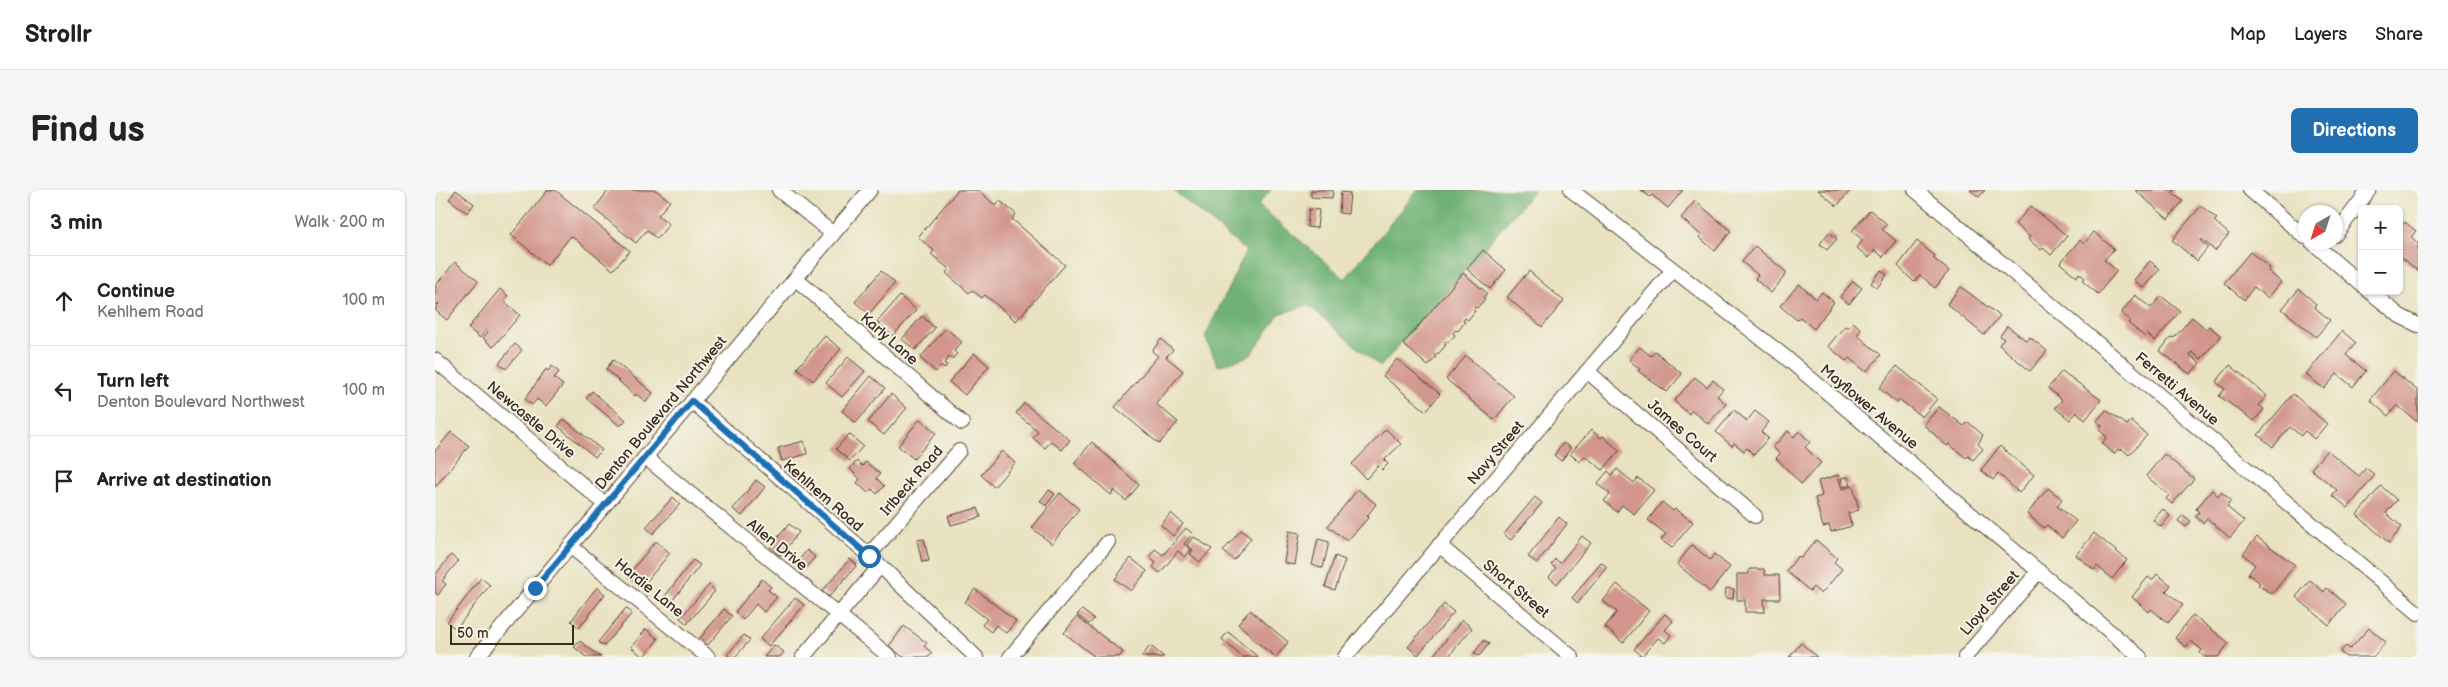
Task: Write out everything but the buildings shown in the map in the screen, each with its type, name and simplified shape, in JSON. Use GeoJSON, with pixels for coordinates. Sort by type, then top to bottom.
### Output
{"type":"FeatureCollection","features":[{"type":"Feature","properties":{"kind":"street"},"geometry":{"type":"LineString","coordinates":[[779,190],[833,234]]}},
{"type":"Feature","properties":{"kind":"street","name":"Denton Boulevard Northwest"},"geometry":{"type":"LineString","coordinates":[[477,657],[870,190]]}},
{"type":"Feature","properties":{"kind":"street","name":"Mayflower Avenue"},"geometry":{"type":"LineString","coordinates":[[1571,190],[1784,356],[2140,657]]}},
{"type":"Feature","properties":{"kind":"street","name":"Ferretti Avenue"},"geometry":{"type":"LineString","coordinates":[[1915,190],[2418,613]]}},
{"type":"Feature","properties":{"kind":"street"},"geometry":{"type":"LineString","coordinates":[[2250,190],[2298,231]]}},
{"type":"Feature","properties":{"kind":"street"},"geometry":{"type":"LineString","coordinates":[[2343,224],[2369,190]]}},
{"type":"Feature","properties":{"kind":"street"},"geometry":{"type":"LineString","coordinates":[[2330,250],[2358,281]]}},
{"type":"Feature","properties":{"kind":"street","name":"Navy Street"},"geometry":{"type":"LineString","coordinates":[[1345,657],[1673,270]]}},
{"type":"Feature","properties":{"kind":"street","name":"Karly Lane"},"geometry":{"type":"LineString","coordinates":[[796,279],[962,423]]}},
{"type":"Feature","properties":{"kind":"street"},"geometry":{"type":"LineString","coordinates":[[2374,295],[2400,316],[2418,326]]}},
{"type":"Feature","properties":{"kind":"street","name":"Newcastle Drive"},"geometry":{"type":"LineString","coordinates":[[435,360],[605,504]]}},
{"type":"Feature","properties":{"kind":"street","name":"James Court"},"geometry":{"type":"LineString","coordinates":[[1587,370],[1755,516]]}},
{"type":"Feature","properties":{"kind":"street","name":"Kehlhem Road"},"geometry":{"type":"LineString","coordinates":[[692,401],[869,556],[976,657]]}},
{"type":"Feature","properties":{"kind":"street","name":"Irlbeck Road"},"geometry":{"type":"LineString","coordinates":[[869,556],[959,451]]}},
{"type":"Feature","properties":{"kind":"street","name":"Allen Drive"},"geometry":{"type":"LineString","coordinates":[[645,457],[890,657]]}},
{"type":"Feature","properties":{"kind":"street"},"geometry":{"type":"LineString","coordinates":[[1010,657],[1108,542]]}},
{"type":"Feature","properties":{"kind":"street","name":"Short Street"},"geometry":{"type":"LineString","coordinates":[[1439,545],[1572,657]]}},
{"type":"Feature","properties":{"kind":"street","name":"Hardie Lane"},"geometry":{"type":"LineString","coordinates":[[570,546],[708,657]]}},
{"type":"Feature","properties":{"kind":"street"},"geometry":{"type":"LineString","coordinates":[[803,657],[880,566]]}},
{"type":"Feature","properties":{"kind":"street","name":"Lloyd Street"},"geometry":{"type":"LineString","coordinates":[[1965,657],[2039,571]]}},
{"type":"Feature","properties":{"kind":"green space"},"geometry":{"type":"Polygon","coordinates":[[[1173,190],[1271,190],[1258,205],[1345,279],[1418,190],[1535,190],[1380,367],[1308,305],[1279,314],[1251,355],[1218,366],[1205,337],[1246,251],[1173,190]]]}},
{"type":"Feature","properties":{"kind":"route"},"geometry":{"type":"LineString","coordinates":[[535,588],[692,401],[777,478],[869,556]]}}]}
